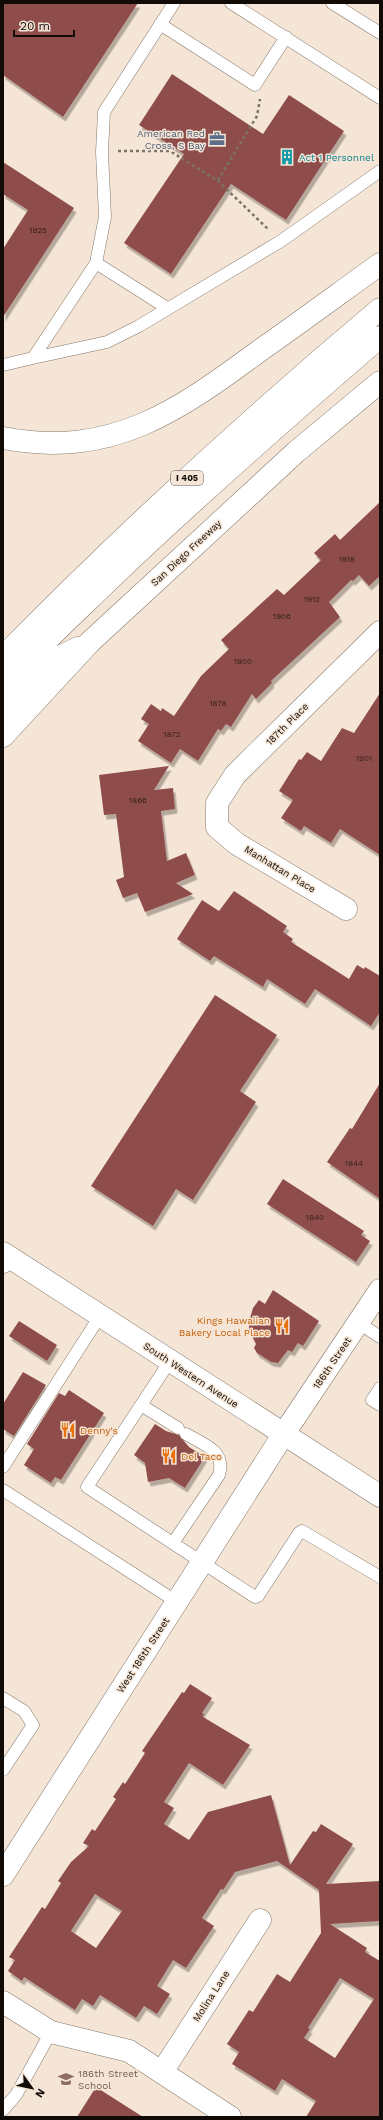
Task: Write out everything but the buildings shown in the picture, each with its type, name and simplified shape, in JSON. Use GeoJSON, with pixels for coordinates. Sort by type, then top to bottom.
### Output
{"type":"FeatureCollection","features":[{"type":"Feature","properties":{"kind":"main road"},"geometry":{"type":"LineString","coordinates":[[3,438],[23,442],[56,443],[97,439],[159,418],[214,384],[380,264]]}},
{"type":"Feature","properties":{"kind":"main road","name":"I 405"},"geometry":{"type":"LineString","coordinates":[[3,657],[60,599],[196,469],[286,389],[380,309]]}},
{"type":"Feature","properties":{"kind":"main road"},"geometry":{"type":"LineString","coordinates":[[3,685],[25,661],[241,457],[380,337]]}},
{"type":"Feature","properties":{"kind":"main road","name":"San Diego Freeway"},"geometry":{"type":"LineString","coordinates":[[3,736],[90,642],[296,452],[380,382]]}},
{"type":"Feature","properties":{"kind":"main road","name":"187th Place"},"geometry":{"type":"LineString","coordinates":[[217,826],[217,803],[235,775],[378,637]]}},
{"type":"Feature","properties":{"kind":"main road"},"geometry":{"type":"LineString","coordinates":[[3,710],[47,663],[90,642]]}},
{"type":"Feature","properties":{"kind":"main road","name":"Manhattan Place"},"geometry":{"type":"LineString","coordinates":[[217,826],[237,844],[346,909]]}},
{"type":"Feature","properties":{"kind":"main road","name":"South Western Avenue"},"geometry":{"type":"LineString","coordinates":[[4,1257],[100,1316],[380,1496]]}},
{"type":"Feature","properties":{"kind":"main road","name":"186th Street"},"geometry":{"type":"LineString","coordinates":[[283,1435],[380,1290]]}},
{"type":"Feature","properties":{"kind":"main road","name":"West 186th Street"},"geometry":{"type":"LineString","coordinates":[[3,1875],[283,1435]]}},
{"type":"Feature","properties":{"kind":"main road","name":"Molina Lane"},"geometry":{"type":"LineString","coordinates":[[162,2072],[260,1920]]}},
{"type":"Feature","properties":{"kind":"main road"},"geometry":{"type":"LineString","coordinates":[[3,2002],[51,2032],[129,2051],[230,2117]]}},
{"type":"Feature","properties":{"kind":"lane"},"geometry":{"type":"LineString","coordinates":[[32,358],[96,263],[105,217],[102,152],[104,112],[174,3]]}},
{"type":"Feature","properties":{"kind":"lane"},"geometry":{"type":"LineString","coordinates":[[231,3],[380,98]]}},
{"type":"Feature","properties":{"kind":"lane"},"geometry":{"type":"LineString","coordinates":[[332,3],[380,33]]}},
{"type":"Feature","properties":{"kind":"lane"},"geometry":{"type":"LineString","coordinates":[[160,24],[255,85],[286,37]]}},
{"type":"Feature","properties":{"kind":"lane"},"geometry":{"type":"LineString","coordinates":[[3,365],[107,342],[139,326],[281,241],[380,171]]}},
{"type":"Feature","properties":{"kind":"lane"},"geometry":{"type":"LineString","coordinates":[[96,263],[167,308]]}},
{"type":"Feature","properties":{"kind":"lane"},"geometry":{"type":"LineString","coordinates":[[3,1467],[100,1316]]}},
{"type":"Feature","properties":{"kind":"lane"},"geometry":{"type":"LineString","coordinates":[[359,1323],[380,1337]]}},
{"type":"Feature","properties":{"kind":"lane"},"geometry":{"type":"LineString","coordinates":[[170,1361],[87,1487],[202,1563],[257,1597],[299,1533],[302,1531],[380,1578]]}},
{"type":"Feature","properties":{"kind":"lane"},"geometry":{"type":"LineString","coordinates":[[380,1388],[372,1400],[380,1405]]}},
{"type":"Feature","properties":{"kind":"lane"},"geometry":{"type":"LineString","coordinates":[[141,1405],[218,1453],[222,1464],[219,1475],[173,1544]]}},
{"type":"Feature","properties":{"kind":"lane"},"geometry":{"type":"LineString","coordinates":[[3,1490],[177,1602]]}},
{"type":"Feature","properties":{"kind":"lane"},"geometry":{"type":"LineString","coordinates":[[3,1698],[24,1711],[33,1725],[3,1770]]}},
{"type":"Feature","properties":{"kind":"lane"},"geometry":{"type":"LineString","coordinates":[[3,2110],[16,2095],[51,2032]]}},
{"type":"Feature","properties":{"kind":"path"},"geometry":{"type":"LineString","coordinates":[[218,181],[257,116],[260,100],[255,85]]}},
{"type":"Feature","properties":{"kind":"path"},"geometry":{"type":"LineString","coordinates":[[102,152],[170,151],[218,181],[281,241]]}},
{"type":"Feature","properties":{"kind":"place","name":"American Red Cross, S Bay"},"geometry":{"type":"Point","coordinates":[217,139]}},
{"type":"Feature","properties":{"kind":"place","name":"Act 1 Personnel"},"geometry":{"type":"Point","coordinates":[287,157]}},
{"type":"Feature","properties":{"kind":"place","name":"Kings Hawaiian Bakery Local Place"},"geometry":{"type":"Point","coordinates":[282,1326]}},
{"type":"Feature","properties":{"kind":"place","name":"Denny's"},"geometry":{"type":"Point","coordinates":[68,1430]}},
{"type":"Feature","properties":{"kind":"place","name":"Del Taco"},"geometry":{"type":"Point","coordinates":[169,1456]}},
{"type":"Feature","properties":{"kind":"place","name":"186th Street School"},"geometry":{"type":"Point","coordinates":[66,2079]}}]}
